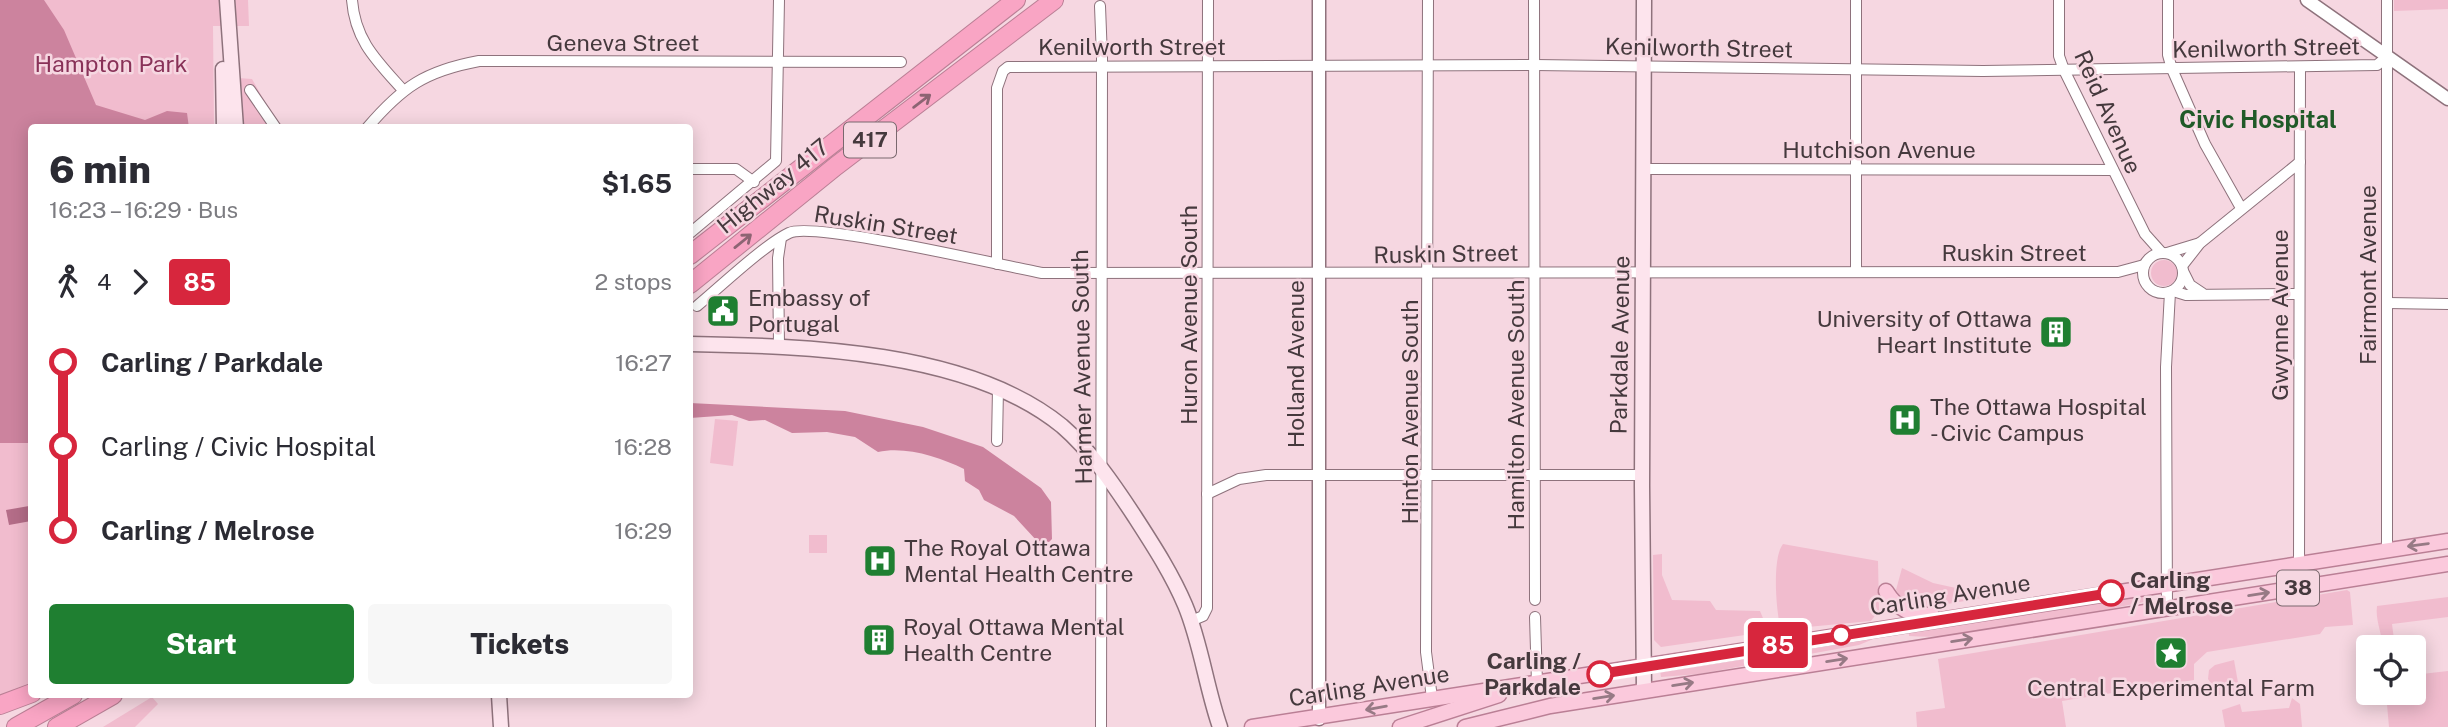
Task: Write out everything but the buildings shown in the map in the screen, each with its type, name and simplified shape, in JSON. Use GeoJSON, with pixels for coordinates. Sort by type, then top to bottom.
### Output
{"type":"FeatureCollection","features":[{"type":"Feature","properties":{"kind":"highway","name":"417"},"geometry":{"type":"LineString","coordinates":[[693,253],[1016,0]]}},
{"type":"Feature","properties":{"kind":"highway","name":"Highway 417"},"geometry":{"type":"LineString","coordinates":[[693,282],[836,166],[1054,0]]}},
{"type":"Feature","properties":{"kind":"highway"},"geometry":{"type":"LineString","coordinates":[[0,705],[28,694]]}},
{"type":"Feature","properties":{"kind":"highway"},"geometry":{"type":"LineString","coordinates":[[16,727],[68,698]]}},
{"type":"Feature","properties":{"kind":"highway"},"geometry":{"type":"LineString","coordinates":[[57,727],[108,698]]}},
{"type":"Feature","properties":{"kind":"main road","name":"Parkdale Avenue"},"geometry":{"type":"LineString","coordinates":[[1644,0],[1644,690]]}},
{"type":"Feature","properties":{"kind":"main road"},"geometry":{"type":"LineString","coordinates":[[224,124],[223,38],[227,4]]}},
{"type":"Feature","properties":{"kind":"main road"},"geometry":{"type":"LineString","coordinates":[[227,4],[236,124]]}},
{"type":"Feature","properties":{"kind":"main road"},"geometry":{"type":"LineString","coordinates":[[693,344],[779,346],[833,351],[947,372],[998,389],[1026,402],[1062,426],[1102,472],[1150,539],[1179,590],[1191,621],[1204,677],[1220,727]]}},
{"type":"Feature","properties":{"kind":"main road","name":"Carling Avenue"},"geometry":{"type":"LineString","coordinates":[[1252,727],[1319,723],[1432,698],[2448,541]]}},
{"type":"Feature","properties":{"kind":"main road","name":"Carling Avenue"},"geometry":{"type":"LineString","coordinates":[[1465,727],[1541,707],[2448,564]]}},
{"type":"Feature","properties":{"kind":"main road"},"geometry":{"type":"LineString","coordinates":[[1886,591],[1898,607],[1912,614],[1971,615]]}},
{"type":"Feature","properties":{"kind":"main road"},"geometry":{"type":"LineString","coordinates":[[1204,677],[1210,727]]}},
{"type":"Feature","properties":{"kind":"main road"},"geometry":{"type":"LineString","coordinates":[[1400,727],[1537,683]]}},
{"type":"Feature","properties":{"kind":"main road"},"geometry":{"type":"LineString","coordinates":[[499,698],[501,727]]}},
{"type":"Feature","properties":{"kind":"main road"},"geometry":{"type":"LineString","coordinates":[[1306,727],[1319,723]]}},
{"type":"Feature","properties":{"kind":"street"},"geometry":{"type":"LineString","coordinates":[[352,0],[354,24],[360,38],[402,89]]}},
{"type":"Feature","properties":{"kind":"street"},"geometry":{"type":"LineString","coordinates":[[693,231],[754,182],[778,158],[779,0]]}},
{"type":"Feature","properties":{"kind":"street","name":"Huron Avenue South"},"geometry":{"type":"LineString","coordinates":[[1191,621],[1207,611],[1208,0]]}},
{"type":"Feature","properties":{"kind":"street","name":"Holland Avenue"},"geometry":{"type":"LineString","coordinates":[[1319,0],[1319,723]]}},
{"type":"Feature","properties":{"kind":"street","name":"Hinton Avenue South"},"geometry":{"type":"LineString","coordinates":[[1428,0],[1429,474],[1426,648],[1432,698]]}},
{"type":"Feature","properties":{"kind":"street","name":"Hamilton Avenue South"},"geometry":{"type":"LineString","coordinates":[[1534,0],[1535,600]]}},
{"type":"Feature","properties":{"kind":"street"},"geometry":{"type":"LineString","coordinates":[[1856,0],[1856,272]]}},
{"type":"Feature","properties":{"kind":"street","name":"Reid Avenue"},"geometry":{"type":"LineString","coordinates":[[2059,0],[2059,56],[2064,70],[2145,234],[2164,253]]}},
{"type":"Feature","properties":{"kind":"street"},"geometry":{"type":"LineString","coordinates":[[2168,0],[2168,54],[2172,69],[2205,144],[2241,208]]}},
{"type":"Feature","properties":{"kind":"street"},"geometry":{"type":"LineString","coordinates":[[2307,0],[2448,99]]}},
{"type":"Feature","properties":{"kind":"street","name":"Fairmont Avenue"},"geometry":{"type":"LineString","coordinates":[[2387,0],[2387,550]]}},
{"type":"Feature","properties":{"kind":"street","name":"Harmer Avenue South"},"geometry":{"type":"LineString","coordinates":[[1100,6],[1101,727]]}},
{"type":"Feature","properties":{"kind":"street","name":"Kenilworth Street"},"geometry":{"type":"LineString","coordinates":[[997,264],[997,88],[1003,71],[1008,67],[1535,65],[2064,70],[2377,65],[2387,57]]}},
{"type":"Feature","properties":{"kind":"street","name":"Geneva Street"},"geometry":{"type":"LineString","coordinates":[[371,124],[402,89],[441,71],[479,61],[901,62]]}},
{"type":"Feature","properties":{"kind":"street","name":"Gwynne Avenue"},"geometry":{"type":"LineString","coordinates":[[2299,564],[2300,67]]}},
{"type":"Feature","properties":{"kind":"street"},"geometry":{"type":"LineString","coordinates":[[250,90],[273,124]]}},
{"type":"Feature","properties":{"kind":"street"},"geometry":{"type":"LineString","coordinates":[[2167,608],[2167,313],[2171,291],[2181,283],[2183,269],[2200,243],[2300,162]]}},
{"type":"Feature","properties":{"kind":"street"},"geometry":{"type":"LineString","coordinates":[[693,169],[736,169],[746,173],[754,182]]}},
{"type":"Feature","properties":{"kind":"street","name":"Hutchison Avenue"},"geometry":{"type":"LineString","coordinates":[[1644,169],[2113,170]]}},
{"type":"Feature","properties":{"kind":"street","name":"Ruskin Street"},"geometry":{"type":"LineString","coordinates":[[697,306],[781,238],[799,230],[901,244],[1042,273],[1318,275],[2118,272],[2146,263]]}},
{"type":"Feature","properties":{"kind":"street","name":"Reid Avenue"},"geometry":{"type":"LineString","coordinates":[[2145,234],[2146,263]]}},
{"type":"Feature","properties":{"kind":"street","name":"Ruskin Street"},"geometry":{"type":"LineString","coordinates":[[779,346],[778,258],[781,238]]}},
{"type":"Feature","properties":{"kind":"street"},"geometry":{"type":"LineString","coordinates":[[2167,313],[2145,282],[2146,263],[2164,253],[2200,243]]}},
{"type":"Feature","properties":{"kind":"street"},"geometry":{"type":"LineString","coordinates":[[2164,253],[2176,258],[2190,285],[2202,293]]}},
{"type":"Feature","properties":{"kind":"street","name":"Ruskin Street"},"geometry":{"type":"LineString","coordinates":[[2118,272],[2145,282]]}},
{"type":"Feature","properties":{"kind":"street"},"geometry":{"type":"LineString","coordinates":[[2153,291],[2171,291],[2181,295],[2299,294]]}},
{"type":"Feature","properties":{"kind":"street"},"geometry":{"type":"LineString","coordinates":[[2388,303],[2448,304]]}},
{"type":"Feature","properties":{"kind":"street"},"geometry":{"type":"LineString","coordinates":[[997,441],[998,389]]}},
{"type":"Feature","properties":{"kind":"street"},"geometry":{"type":"LineString","coordinates":[[1207,494],[1239,479],[1318,474],[1642,475]]}},
{"type":"Feature","properties":{"kind":"street"},"geometry":{"type":"LineString","coordinates":[[1535,617],[1537,683]]}},
{"type":"Feature","properties":{"kind":"green space","name":"Hampton Park"},"geometry":{"type":"Polygon","coordinates":[[[0,0],[248,0],[249,26],[213,26],[214,124],[28,124],[28,688],[0,699],[0,0]]]}},
{"type":"Feature","properties":{"kind":"green space"},"geometry":{"type":"Polygon","coordinates":[[[2394,0],[2448,0],[2448,9],[2394,11],[2394,0]]]}},
{"type":"Feature","properties":{"kind":"green space"},"geometry":{"type":"Polygon","coordinates":[[[238,78],[252,79],[278,124],[241,124],[238,78]]]}},
{"type":"Feature","properties":{"kind":"green space"},"geometry":{"type":"Polygon","coordinates":[[[2164,260],[2173,264],[2177,273],[2173,282],[2164,286],[2155,282],[2151,273],[2155,264],[2164,260]]]}},
{"type":"Feature","properties":{"kind":"green space"},"geometry":{"type":"Polygon","coordinates":[[[715,419],[738,421],[733,466],[710,463],[715,419]]]}},
{"type":"Feature","properties":{"kind":"green space"},"geometry":{"type":"Polygon","coordinates":[[[809,535],[827,535],[827,553],[809,553],[809,535]]]}},
{"type":"Feature","properties":{"kind":"green space"},"geometry":{"type":"Polygon","coordinates":[[[1783,544],[1878,561],[1879,610],[1871,621],[1786,629],[1780,626],[1776,571],[1783,544]]]}},
{"type":"Feature","properties":{"kind":"green space"},"geometry":{"type":"Polygon","coordinates":[[[1662,554],[1662,575],[1672,600],[1710,601],[1716,610],[1760,611],[1765,623],[1759,633],[1661,647],[1654,640],[1653,555],[1662,554]]]}},
{"type":"Feature","properties":{"kind":"green space"},"geometry":{"type":"Polygon","coordinates":[[[1902,568],[1933,583],[1993,596],[1919,609],[1907,606],[1896,590],[1902,568]]]}},
{"type":"Feature","properties":{"kind":"green space"},"geometry":{"type":"Polygon","coordinates":[[[2347,590],[2350,592],[2353,625],[2325,627],[2320,634],[2207,652],[2194,664],[2194,680],[2062,701],[2066,727],[1917,727],[1916,712],[1945,708],[1938,659],[2347,590]]]}},
{"type":"Feature","properties":{"kind":"green space"},"geometry":{"type":"Polygon","coordinates":[[[2152,594],[2149,601],[2029,626],[1967,635],[1909,636],[1909,633],[2152,594]]]}},
{"type":"Feature","properties":{"kind":"green space"},"geometry":{"type":"Polygon","coordinates":[[[2448,597],[2448,617],[2392,624],[2393,635],[2381,635],[2377,606],[2448,597]]]}},
{"type":"Feature","properties":{"kind":"green space"},"geometry":{"type":"Polygon","coordinates":[[[1878,637],[1859,645],[1699,674],[1661,677],[1660,670],[1878,637]]]}},
{"type":"Feature","properties":{"kind":"green space"},"geometry":{"type":"Polygon","coordinates":[[[2234,660],[2240,694],[2219,695],[2208,679],[2209,670],[2215,665],[2234,660]]]}},
{"type":"Feature","properties":{"kind":"green space"},"geometry":{"type":"Polygon","coordinates":[[[2448,671],[2448,727],[2389,727],[2387,705],[2426,705],[2426,674],[2448,671]]]}},
{"type":"Feature","properties":{"kind":"green space"},"geometry":{"type":"Polygon","coordinates":[[[150,698],[158,704],[135,727],[103,727],[150,698]]]}},
{"type":"Feature","properties":{"kind":"green space"},"geometry":{"type":"Polygon","coordinates":[[[2292,698],[2300,704],[2302,727],[2225,727],[2222,710],[2240,704],[2242,712],[2289,708],[2292,698]]]}},
{"type":"Feature","properties":{"kind":"shaded area"},"geometry":{"type":"Polygon","coordinates":[[[0,0],[44,0],[64,30],[96,105],[145,120],[167,111],[187,113],[188,124],[28,124],[28,443],[0,443],[0,0]]]}},
{"type":"Feature","properties":{"kind":"shaded area"},"geometry":{"type":"Polygon","coordinates":[[[693,403],[845,411],[923,427],[983,447],[1041,488],[1051,502],[1052,539],[1048,543],[1037,541],[1014,516],[984,500],[979,490],[965,481],[964,469],[944,460],[900,450],[878,452],[855,437],[827,432],[792,433],[765,420],[749,421],[732,415],[693,418],[693,403]]]}},
{"type":"Feature","properties":{"kind":"shaded area"},"geometry":{"type":"Polygon","coordinates":[[[28,506],[28,522],[9,525],[6,510],[28,506]]]}},
{"type":"Feature","properties":{"kind":"bus line","name":"85"},"geometry":{"type":"LineString","coordinates":[[1600,674],[2111,593]]}},
{"type":"Feature","properties":{"kind":"place","name":"Embassy of Portugal"},"geometry":{"type":"Point","coordinates":[723,311]}},
{"type":"Feature","properties":{"kind":"place","name":"University of Ottawa Heart Institute"},"geometry":{"type":"Point","coordinates":[2056,332]}},
{"type":"Feature","properties":{"kind":"place","name":"The Ottawa Hospital - Civic Campus"},"geometry":{"type":"Point","coordinates":[1905,420]}},
{"type":"Feature","properties":{"kind":"place","name":"The Royal Ottawa Mental Health Centre"},"geometry":{"type":"Point","coordinates":[880,561]}},
{"type":"Feature","properties":{"kind":"place","name":"Carling / Melrose"},"geometry":{"type":"Point","coordinates":[2111,593]}},
{"type":"Feature","properties":{"kind":"place","name":"Royal Ottawa Mental Health Centre"},"geometry":{"type":"Point","coordinates":[879,640]}},
{"type":"Feature","properties":{"kind":"place","name":"Central Experimental Farm"},"geometry":{"type":"Point","coordinates":[2171,653]}},
{"type":"Feature","properties":{"kind":"place","name":"Carling / Parkdale"},"geometry":{"type":"Point","coordinates":[1600,674]}},
{"type":"Feature","properties":{"kind":"district","name":"Civic Hospital"},"geometry":{"type":"Point","coordinates":[2258,120]}}]}
